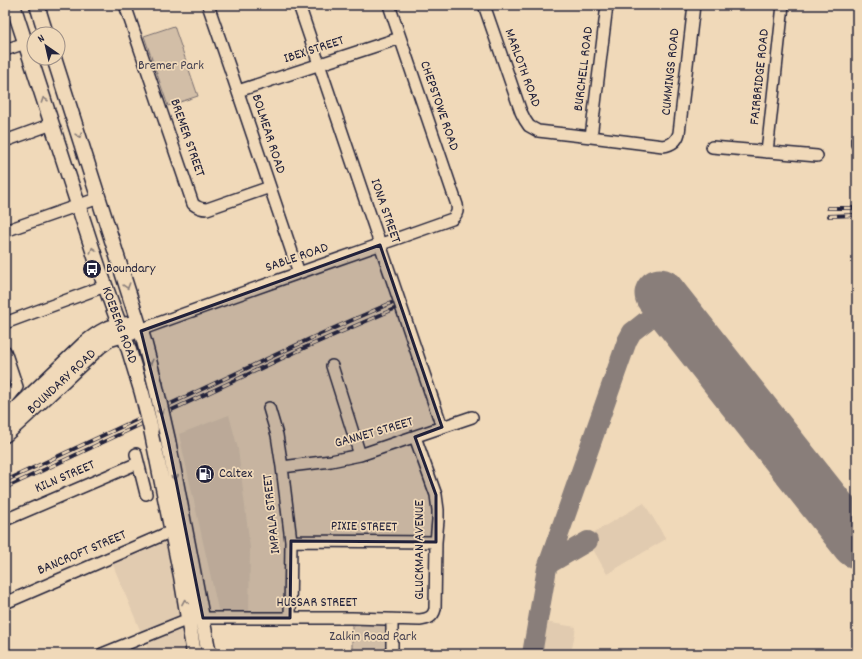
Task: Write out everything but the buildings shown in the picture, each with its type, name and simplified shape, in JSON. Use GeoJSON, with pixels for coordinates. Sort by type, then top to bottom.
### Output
{"type":"FeatureCollection","features":[{"type":"Feature","properties":{"kind":"main road","name":"KOEBERG ROAD"},"geometry":{"type":"LineString","coordinates":[[13,5],[26,33]]}},
{"type":"Feature","properties":{"kind":"main road"},"geometry":{"type":"LineString","coordinates":[[37,5],[44,26]]}},
{"type":"Feature","properties":{"kind":"main road","name":"KOEBERG ROAD"},"geometry":{"type":"LineString","coordinates":[[37,66],[52,124],[78,205],[105,286],[128,347],[142,393],[155,446],[172,531],[194,654]]}},
{"type":"Feature","properties":{"kind":"main road","name":"KOEBERG ROAD"},"geometry":{"type":"LineString","coordinates":[[57,66],[142,327],[168,440],[209,654]]}},
{"type":"Feature","properties":{"kind":"main road"},"geometry":{"type":"LineString","coordinates":[[121,330],[142,327]]}},
{"type":"Feature","properties":{"kind":"main road","name":"BOUNDARY ROAD"},"geometry":{"type":"LineString","coordinates":[[5,420],[84,344],[102,331],[121,330]]}},
{"type":"Feature","properties":{"kind":"main road","name":"BOUNDARY ROAD"},"geometry":{"type":"LineString","coordinates":[[5,434],[98,347],[121,330]]}},
{"type":"Feature","properties":{"kind":"street","name":"BREMER STREET"},"geometry":{"type":"LineString","coordinates":[[125,5],[194,204],[197,208],[207,209],[270,188]]}},
{"type":"Feature","properties":{"kind":"street","name":"BOLMEAR ROAD"},"geometry":{"type":"LineString","coordinates":[[208,5],[299,272]]}},
{"type":"Feature","properties":{"kind":"street","name":"IONA STREET"},"geometry":{"type":"LineString","coordinates":[[300,5],[442,427]]}},
{"type":"Feature","properties":{"kind":"street","name":"CHEPSTOWE ROAD"},"geometry":{"type":"LineString","coordinates":[[389,5],[457,205],[458,210],[455,217]]}},
{"type":"Feature","properties":{"kind":"street","name":"BURCHELL ROAD"},"geometry":{"type":"LineString","coordinates":[[591,137],[607,5]]}},
{"type":"Feature","properties":{"kind":"street","name":"CUMMINGS ROAD"},"geometry":{"type":"LineString","coordinates":[[675,141],[678,137],[680,128],[694,5]]}},
{"type":"Feature","properties":{"kind":"street","name":"FAIRBRIDGE ROAD"},"geometry":{"type":"LineString","coordinates":[[767,152],[783,5]]}},
{"type":"Feature","properties":{"kind":"street","name":"MARLOTH ROAD"},"geometry":{"type":"LineString","coordinates":[[487,8],[521,112],[529,126],[538,131],[663,146],[675,141]]}},
{"type":"Feature","properties":{"kind":"street","name":"IBEX STREET"},"geometry":{"type":"LineString","coordinates":[[238,91],[400,38]]}},
{"type":"Feature","properties":{"kind":"street"},"geometry":{"type":"LineString","coordinates":[[5,50],[26,42]]}},
{"type":"Feature","properties":{"kind":"street"},"geometry":{"type":"LineString","coordinates":[[5,141],[52,124]]}},
{"type":"Feature","properties":{"kind":"street"},"geometry":{"type":"LineString","coordinates":[[857,139],[857,144]]}},
{"type":"Feature","properties":{"kind":"street"},"geometry":{"type":"LineString","coordinates":[[712,147],[817,156]]}},
{"type":"Feature","properties":{"kind":"street"},"geometry":{"type":"LineString","coordinates":[[5,231],[99,198]]}},
{"type":"Feature","properties":{"kind":"street","name":"SABLE ROAD"},"geometry":{"type":"LineString","coordinates":[[142,327],[380,245],[455,217]]}},
{"type":"Feature","properties":{"kind":"street"},"geometry":{"type":"LineString","coordinates":[[5,323],[105,286]]}},
{"type":"Feature","properties":{"kind":"street"},"geometry":{"type":"LineString","coordinates":[[5,351],[17,387],[5,402]]}},
{"type":"Feature","properties":{"kind":"street"},"geometry":{"type":"LineString","coordinates":[[332,366],[360,455]]}},
{"type":"Feature","properties":{"kind":"street","name":"IMPALA STREET"},"geometry":{"type":"LineString","coordinates":[[269,408],[277,435],[291,541],[290,618]]}},
{"type":"Feature","properties":{"kind":"street","name":"GANNET STREET"},"geometry":{"type":"LineString","coordinates":[[282,467],[331,461],[360,455],[472,417]]}},
{"type":"Feature","properties":{"kind":"street","name":"GLUCKMAN AVENUE"},"geometry":{"type":"LineString","coordinates":[[416,437],[436,495],[438,510],[435,609],[431,617]]}},
{"type":"Feature","properties":{"kind":"street","name":"KILN STREET"},"geometry":{"type":"LineString","coordinates":[[5,520],[137,458],[146,494]]}},
{"type":"Feature","properties":{"kind":"street","name":"BANCROFT STREET"},"geometry":{"type":"LineString","coordinates":[[5,603],[172,531]]}},
{"type":"Feature","properties":{"kind":"street","name":"PIXIE STREET"},"geometry":{"type":"LineString","coordinates":[[291,541],[436,542]]}},
{"type":"Feature","properties":{"kind":"street","name":"HUSSAR STREET"},"geometry":{"type":"LineString","coordinates":[[102,654],[181,622],[203,618],[352,618],[425,620],[431,617]]}},
{"type":"Feature","properties":{"kind":"street"},"geometry":{"type":"LineString","coordinates":[[392,620],[392,654]]}},
{"type":"Feature","properties":{"kind":"highlighted area"},"geometry":{"type":"Polygon","coordinates":[[[380,245],[442,427],[415,437],[436,495],[436,542],[291,541],[290,618],[203,618],[168,440],[141,331],[380,245]]]}},
{"type":"Feature","properties":{"kind":"shaded area"},"geometry":{"type":"Polygon","coordinates":[[[229,415],[238,449],[250,548],[249,618],[220,618],[179,434],[229,415]]]}},
{"type":"Feature","properties":{"kind":"shaded area"},"geometry":{"type":"Polygon","coordinates":[[[644,503],[666,539],[607,574],[586,537],[644,503]]]}},
{"type":"Feature","properties":{"kind":"shaded area"},"geometry":{"type":"Polygon","coordinates":[[[172,531],[194,654],[150,654],[110,558],[172,531]]]}},
{"type":"Feature","properties":{"kind":"shaded area"},"geometry":{"type":"Polygon","coordinates":[[[538,621],[576,627],[571,654],[532,654],[538,621]]]}},
{"type":"Feature","properties":{"kind":"green space","name":"Bremer Park"},"geometry":{"type":"Polygon","coordinates":[[[174,26],[198,96],[168,106],[144,36],[174,26]]]}},
{"type":"Feature","properties":{"kind":"green space","name":"Zalkin Road Park"},"geometry":{"type":"Polygon","coordinates":[[[352,618],[393,620],[392,654],[352,654],[352,618]]]}},
{"type":"Feature","properties":{"kind":"taxiway"},"geometry":{"type":"LineString","coordinates":[[532,654],[547,568],[627,341],[632,332],[668,304]]}},
{"type":"Feature","properties":{"kind":"taxiway"},"geometry":{"type":"LineString","coordinates":[[548,566],[552,562],[588,541]]}},
{"type":"Feature","properties":{"kind":"runway"},"geometry":{"type":"LineString","coordinates":[[660,294],[857,543]]}},
{"type":"Feature","properties":{"kind":"railway"},"geometry":{"type":"LineString","coordinates":[[828,208],[857,208]]}},
{"type":"Feature","properties":{"kind":"railway"},"geometry":{"type":"LineString","coordinates":[[829,216],[857,215]]}},
{"type":"Feature","properties":{"kind":"railway"},"geometry":{"type":"LineString","coordinates":[[5,481],[316,336],[391,303]]}},
{"type":"Feature","properties":{"kind":"railway"},"geometry":{"type":"LineString","coordinates":[[5,488],[304,348],[394,309]]}},
{"type":"Feature","properties":{"kind":"place","name":"Boundary"},"geometry":{"type":"Point","coordinates":[92,269]}},
{"type":"Feature","properties":{"kind":"place","name":"Caltex"},"geometry":{"type":"Point","coordinates":[205,474]}}]}
